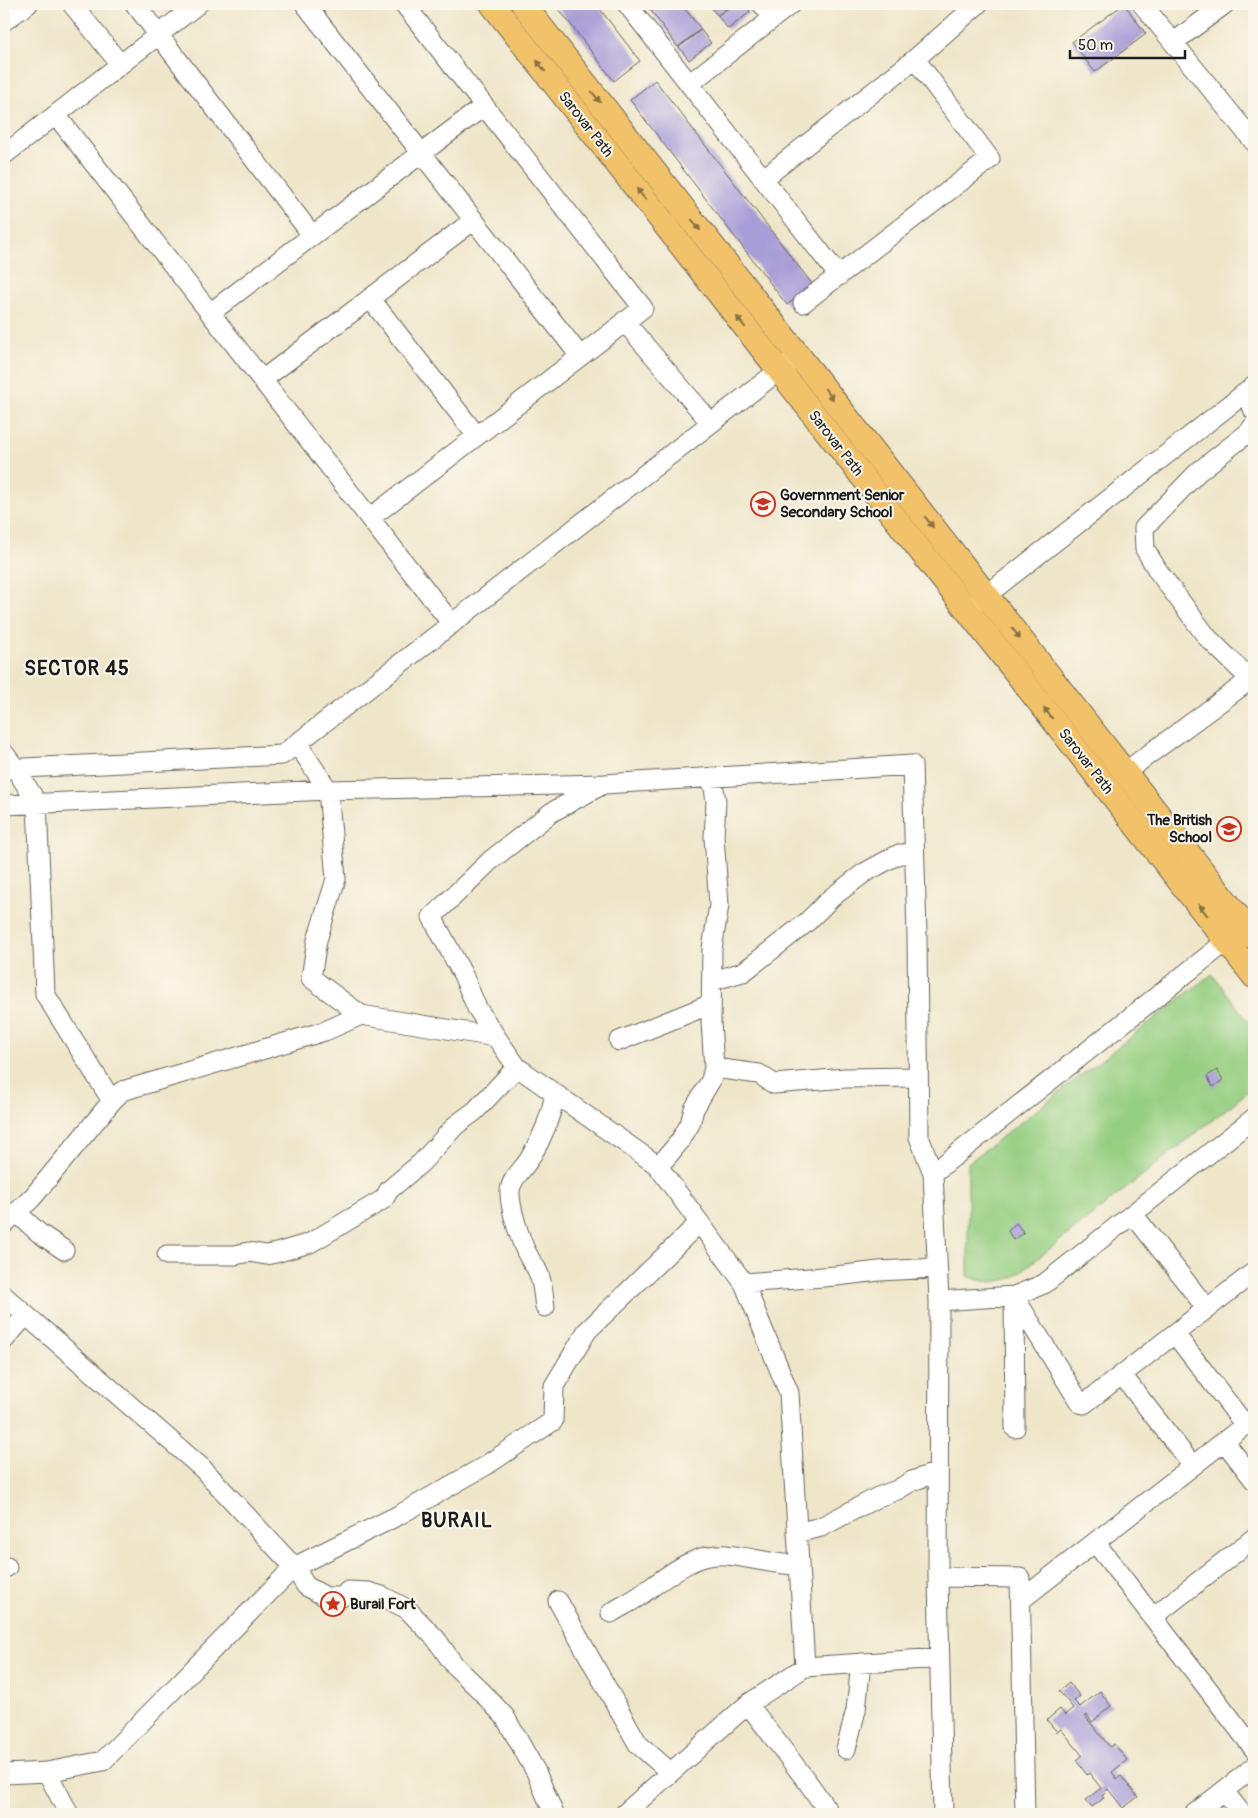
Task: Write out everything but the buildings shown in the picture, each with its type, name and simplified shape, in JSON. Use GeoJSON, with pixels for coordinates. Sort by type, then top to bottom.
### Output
{"type":"FeatureCollection","features":[{"type":"Feature","properties":{"kind":"main road","name":"Sarovar Path"},"geometry":{"type":"LineString","coordinates":[[492,4],[1254,976]]}},
{"type":"Feature","properties":{"kind":"main road","name":"Sarovar Path"},"geometry":{"type":"LineString","coordinates":[[523,4],[1250,932]]}},
{"type":"Feature","properties":{"kind":"street"},"geometry":{"type":"LineString","coordinates":[[4,21],[28,4]]}},
{"type":"Feature","properties":{"kind":"street"},"geometry":{"type":"LineString","coordinates":[[72,4],[120,64]]}},
{"type":"Feature","properties":{"kind":"street"},"geometry":{"type":"LineString","coordinates":[[135,4],[312,235]]}},
{"type":"Feature","properties":{"kind":"street"},"geometry":{"type":"LineString","coordinates":[[4,155],[198,4]]}},
{"type":"Feature","properties":{"kind":"street"},"geometry":{"type":"LineString","coordinates":[[304,4],[580,356]]}},
{"type":"Feature","properties":{"kind":"street"},"geometry":{"type":"LineString","coordinates":[[370,518],[624,320],[643,308],[404,4]]}},
{"type":"Feature","properties":{"kind":"street"},"geometry":{"type":"LineString","coordinates":[[627,4],[839,276]]}},
{"type":"Feature","properties":{"kind":"street"},"geometry":{"type":"LineString","coordinates":[[689,84],[767,11],[791,4]]}},
{"type":"Feature","properties":{"kind":"street"},"geometry":{"type":"LineString","coordinates":[[1142,4],[1254,142]]}},
{"type":"Feature","properties":{"kind":"street"},"geometry":{"type":"LineString","coordinates":[[1174,42],[1225,4]]}},
{"type":"Feature","properties":{"kind":"street"},"geometry":{"type":"LineString","coordinates":[[763,179],[915,59],[973,5]]}},
{"type":"Feature","properties":{"kind":"street"},"geometry":{"type":"LineString","coordinates":[[803,303],[990,158],[915,59]]}},
{"type":"Feature","properties":{"kind":"street"},"geometry":{"type":"LineString","coordinates":[[210,313],[484,106]]}},
{"type":"Feature","properties":{"kind":"street"},"geometry":{"type":"LineString","coordinates":[[56,115],[452,624]]}},
{"type":"Feature","properties":{"kind":"street"},"geometry":{"type":"LineString","coordinates":[[262,380],[474,220]]}},
{"type":"Feature","properties":{"kind":"street"},"geometry":{"type":"LineString","coordinates":[[370,298],[476,435]]}},
{"type":"Feature","properties":{"kind":"street"},"geometry":{"type":"LineString","coordinates":[[624,320],[711,423]]}},
{"type":"Feature","properties":{"kind":"street"},"geometry":{"type":"LineString","coordinates":[[10,769],[282,755],[798,355]]}},
{"type":"Feature","properties":{"kind":"street"},"geometry":{"type":"LineString","coordinates":[[967,610],[1250,389],[1254,411]]}},
{"type":"Feature","properties":{"kind":"street"},"geometry":{"type":"LineString","coordinates":[[1125,772],[1252,679],[1207,637],[1158,571],[1145,549],[1144,528],[1198,472],[1249,432],[1254,425]]}},
{"type":"Feature","properties":{"kind":"street"},"geometry":{"type":"LineString","coordinates":[[297,743],[328,790],[336,879],[317,940],[311,978],[361,1015],[496,1037]]}},
{"type":"Feature","properties":{"kind":"street"},"geometry":{"type":"LineString","coordinates":[[4,753],[10,769],[37,803],[45,994],[112,1101]]}},
{"type":"Feature","properties":{"kind":"street"},"geometry":{"type":"LineString","coordinates":[[4,805],[328,790],[604,784],[912,765],[919,1137],[933,1173],[939,1301],[938,1577],[943,1814]]}},
{"type":"Feature","properties":{"kind":"street"},"geometry":{"type":"LineString","coordinates":[[657,1165],[666,1158],[680,1141],[690,1124],[694,1109],[711,1080],[714,1068],[711,1004],[712,948],[719,905],[714,836],[716,801],[712,777]]}},
{"type":"Feature","properties":{"kind":"street"},"geometry":{"type":"LineString","coordinates":[[604,784],[552,812],[491,860],[432,917],[463,975],[477,1008],[516,1067],[657,1165],[744,1283],[789,1393],[805,1667]]}},
{"type":"Feature","properties":{"kind":"street"},"geometry":{"type":"LineString","coordinates":[[712,981],[742,972],[755,963],[807,922],[831,898],[864,873],[899,854],[914,854]]}},
{"type":"Feature","properties":{"kind":"street"},"geometry":{"type":"LineString","coordinates":[[933,1173],[1227,942],[1250,932]]}},
{"type":"Feature","properties":{"kind":"street"},"geometry":{"type":"LineString","coordinates":[[619,1041],[711,1004]]}},
{"type":"Feature","properties":{"kind":"street"},"geometry":{"type":"LineString","coordinates":[[64,1250],[39,1233],[10,1218],[32,1198],[122,1091],[325,1031],[361,1015]]}},
{"type":"Feature","properties":{"kind":"street"},"geometry":{"type":"LineString","coordinates":[[166,1255],[235,1255],[249,1252],[266,1255],[310,1243],[384,1199],[389,1190],[421,1163],[456,1125],[475,1111],[516,1067]]}},
{"type":"Feature","properties":{"kind":"street"},"geometry":{"type":"LineString","coordinates":[[714,1068],[759,1074],[774,1084],[845,1078],[918,1077]]}},
{"type":"Feature","properties":{"kind":"street"},"geometry":{"type":"LineString","coordinates":[[545,1308],[542,1285],[537,1269],[529,1258],[519,1234],[510,1190],[543,1133],[554,1094]]}},
{"type":"Feature","properties":{"kind":"street"},"geometry":{"type":"LineString","coordinates":[[939,1301],[1014,1296],[1044,1284],[1254,1118]]}},
{"type":"Feature","properties":{"kind":"street"},"geometry":{"type":"LineString","coordinates":[[1133,1214],[1207,1309]]}},
{"type":"Feature","properties":{"kind":"street"},"geometry":{"type":"LineString","coordinates":[[4,1774],[47,1772],[103,1761],[294,1567],[399,1515],[484,1466],[553,1421],[554,1386],[587,1331],[699,1223]]}},
{"type":"Feature","properties":{"kind":"street"},"geometry":{"type":"LineString","coordinates":[[744,1283],[836,1276],[879,1270],[937,1268]]}},
{"type":"Feature","properties":{"kind":"street"},"geometry":{"type":"LineString","coordinates":[[1014,1296],[1080,1403],[1084,1404],[1254,1272]]}},
{"type":"Feature","properties":{"kind":"street"},"geometry":{"type":"LineString","coordinates":[[4,1296],[203,1469],[294,1567],[306,1586],[326,1597],[342,1597],[348,1591],[368,1592],[382,1596],[407,1609],[436,1639],[455,1666],[505,1717],[536,1772],[554,1814]]}},
{"type":"Feature","properties":{"kind":"street"},"geometry":{"type":"LineString","coordinates":[[1014,1296],[1015,1428]]}},
{"type":"Feature","properties":{"kind":"street"},"geometry":{"type":"LineString","coordinates":[[4,1340],[26,1315]]}},
{"type":"Feature","properties":{"kind":"street"},"geometry":{"type":"LineString","coordinates":[[1021,1600],[1250,1421],[1175,1334]]}},
{"type":"Feature","properties":{"kind":"street"},"geometry":{"type":"LineString","coordinates":[[1122,1375],[1192,1466]]}},
{"type":"Feature","properties":{"kind":"street"},"geometry":{"type":"LineString","coordinates":[[1224,1441],[1254,1480]]}},
{"type":"Feature","properties":{"kind":"street"},"geometry":{"type":"LineString","coordinates":[[797,1533],[821,1527],[912,1481],[938,1472]]}},
{"type":"Feature","properties":{"kind":"street"},"geometry":{"type":"LineString","coordinates":[[1153,1617],[1254,1538]]}},
{"type":"Feature","properties":{"kind":"street"},"geometry":{"type":"LineString","coordinates":[[1095,1542],[1254,1749]]}},
{"type":"Feature","properties":{"kind":"street"},"geometry":{"type":"LineString","coordinates":[[611,1613],[667,1575],[712,1554],[727,1554],[785,1565],[799,1565]]}},
{"type":"Feature","properties":{"kind":"street"},"geometry":{"type":"LineString","coordinates":[[938,1577],[1020,1578],[1025,1814]]}},
{"type":"Feature","properties":{"kind":"street"},"geometry":{"type":"LineString","coordinates":[[558,1601],[638,1744],[670,1772]]}},
{"type":"Feature","properties":{"kind":"street"},"geometry":{"type":"LineString","coordinates":[[624,1814],[748,1704],[805,1667],[939,1658]]}},
{"type":"Feature","properties":{"kind":"street"},"geometry":{"type":"LineString","coordinates":[[846,1749],[852,1732],[856,1710],[861,1663]]}},
{"type":"Feature","properties":{"kind":"street"},"geometry":{"type":"LineString","coordinates":[[748,1704],[830,1814]]}},
{"type":"Feature","properties":{"kind":"street"},"geometry":{"type":"LineString","coordinates":[[1194,1814],[1254,1767]]}},
{"type":"Feature","properties":{"kind":"street"},"geometry":{"type":"LineString","coordinates":[[47,1772],[69,1814]]}},
{"type":"Feature","properties":{"kind":"street"},"geometry":{"type":"LineString","coordinates":[[1224,1791],[1242,1814]]}},
{"type":"Feature","properties":{"kind":"green space"},"geometry":{"type":"Polygon","coordinates":[[[1212,974],[1254,1029],[1254,1087],[1014,1277],[991,1282],[968,1276],[968,1163],[1212,974]]]}},
{"type":"Feature","properties":{"kind":"place","name":"Government Senior Secondary School"},"geometry":{"type":"Point","coordinates":[763,504]}},
{"type":"Feature","properties":{"kind":"place","name":"The British School"},"geometry":{"type":"Point","coordinates":[1229,829]}},
{"type":"Feature","properties":{"kind":"place","name":"Burail Fort"},"geometry":{"type":"Point","coordinates":[333,1604]}},
{"type":"Feature","properties":{"kind":"district","name":"SECTOR 45"},"geometry":{"type":"Point","coordinates":[77,668]}},
{"type":"Feature","properties":{"kind":"district","name":"BURAIL"},"geometry":{"type":"Point","coordinates":[457,1520]}}]}
